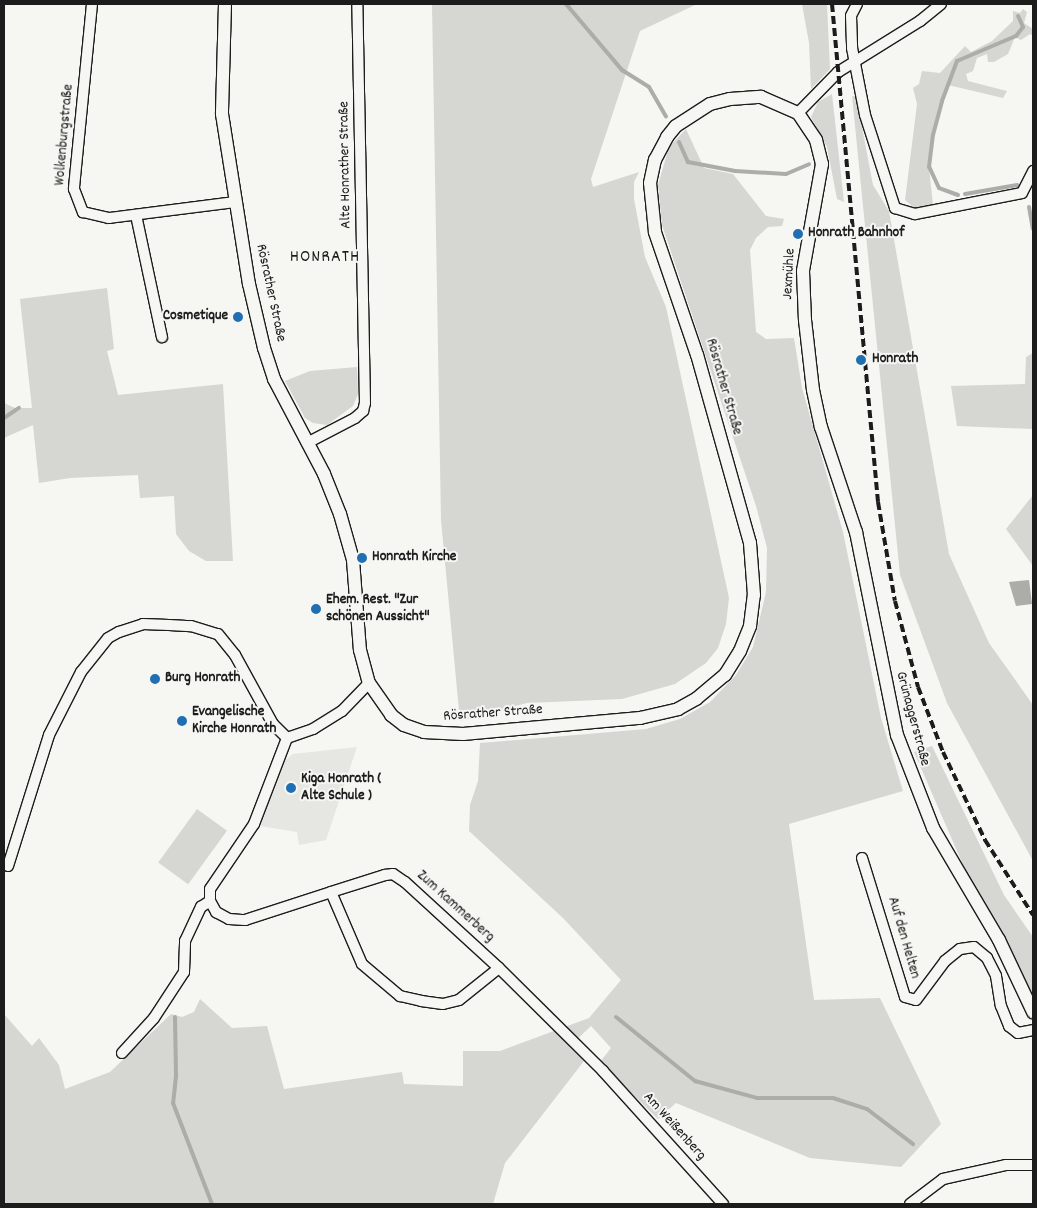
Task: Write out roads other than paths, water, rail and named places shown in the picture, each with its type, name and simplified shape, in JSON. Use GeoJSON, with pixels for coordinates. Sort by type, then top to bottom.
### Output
{"type":"FeatureCollection","features":[{"type":"Feature","properties":{"kind":"street","name":"Wolkenburgstraße"},"geometry":{"type":"LineString","coordinates":[[92,4],[74,189],[76,200],[83,212],[99,217],[136,215],[236,202]]}},
{"type":"Feature","properties":{"kind":"street","name":"Rösrather Straße"},"geometry":{"type":"LineString","coordinates":[[225,4],[222,114],[253,308],[274,379],[337,506],[351,552],[360,650],[369,683],[379,702],[404,725],[424,732],[463,734],[640,718],[678,709],[696,700],[725,675],[750,626],[754,595],[750,543],[697,355],[658,238],[651,211],[650,183],[655,160],[676,126],[702,108],[730,99],[761,97],[798,113]]}},
{"type":"Feature","properties":{"kind":"street","name":"Alte Honrather Straße"},"geometry":{"type":"LineString","coordinates":[[306,443],[355,418],[363,411],[365,403],[358,4]]}},
{"type":"Feature","properties":{"kind":"street"},"geometry":{"type":"LineString","coordinates":[[857,4],[851,16],[851,36],[865,115],[879,166],[898,210],[914,214],[1022,193],[1033,171]]}},
{"type":"Feature","properties":{"kind":"street"},"geometry":{"type":"LineString","coordinates":[[798,113],[838,72],[856,59],[920,21],[941,4]]}},
{"type":"Feature","properties":{"kind":"street","name":"Jexmühle"},"geometry":{"type":"LineString","coordinates":[[798,113],[816,140],[822,164],[803,271],[809,359],[826,442]]}},
{"type":"Feature","properties":{"kind":"street"},"geometry":{"type":"LineString","coordinates":[[136,215],[162,337]]}},
{"type":"Feature","properties":{"kind":"street","name":"Grünaggerstraße"},"geometry":{"type":"LineString","coordinates":[[826,442],[856,532],[888,697],[912,781],[933,828],[999,940],[1033,1012]]}},
{"type":"Feature","properties":{"kind":"street"},"geometry":{"type":"LineString","coordinates":[[8,866],[49,735],[81,672],[108,638],[119,632],[143,624],[169,624],[191,626],[218,634],[235,654],[273,724],[286,738]]}},
{"type":"Feature","properties":{"kind":"street"},"geometry":{"type":"LineString","coordinates":[[286,738],[313,730],[342,711],[369,683]]}},
{"type":"Feature","properties":{"kind":"street"},"geometry":{"type":"LineString","coordinates":[[122,1053],[154,1018],[184,972],[185,941],[201,907],[210,901],[210,889],[254,824],[286,738]]}},
{"type":"Feature","properties":{"kind":"street","name":"Auf den Helten"},"geometry":{"type":"LineString","coordinates":[[862,858],[905,997],[916,1000],[945,960],[960,949],[974,946],[987,958],[996,976],[1001,1006],[1009,1026],[1018,1033],[1033,1030]]}},
{"type":"Feature","properties":{"kind":"street","name":"Zum Kammerberg"},"geometry":{"type":"LineString","coordinates":[[210,901],[216,912],[229,919],[245,920],[370,877],[393,874],[499,968],[603,1071]]}},
{"type":"Feature","properties":{"kind":"street"},"geometry":{"type":"LineString","coordinates":[[331,892],[362,964],[400,996],[443,1004],[459,1000],[499,968]]}},
{"type":"Feature","properties":{"kind":"street","name":"Am Weißenberg"},"geometry":{"type":"LineString","coordinates":[[603,1071],[723,1204]]}},
{"type":"Feature","properties":{"kind":"street"},"geometry":{"type":"LineString","coordinates":[[910,1204],[943,1179],[1006,1165],[1033,1165]]}},
{"type":"Feature","properties":{"kind":"waterway"},"geometry":{"type":"LineString","coordinates":[[566,4],[622,70],[649,87],[666,117]]}},
{"type":"Feature","properties":{"kind":"waterway"},"geometry":{"type":"LineString","coordinates":[[958,195],[939,188],[929,167],[933,135],[942,101],[957,61],[1016,36],[1023,27],[1018,16]]}},
{"type":"Feature","properties":{"kind":"waterway"},"geometry":{"type":"LineString","coordinates":[[679,142],[688,162],[735,171],[786,174],[809,164]]}},
{"type":"Feature","properties":{"kind":"waterway"},"geometry":{"type":"LineString","coordinates":[[965,194],[1017,185]]}},
{"type":"Feature","properties":{"kind":"waterway"},"geometry":{"type":"LineString","coordinates":[[1029,207],[1033,229]]}},
{"type":"Feature","properties":{"kind":"waterway"},"geometry":{"type":"LineString","coordinates":[[4,418],[19,408]]}},
{"type":"Feature","properties":{"kind":"waterway"},"geometry":{"type":"LineString","coordinates":[[175,1017],[176,1076],[173,1103],[212,1204]]}},
{"type":"Feature","properties":{"kind":"waterway"},"geometry":{"type":"LineString","coordinates":[[616,1017],[695,1081],[757,1098],[833,1098],[867,1109],[913,1144]]}},
{"type":"Feature","properties":{"kind":"railway"},"geometry":{"type":"LineString","coordinates":[[832,4],[878,502],[895,601],[918,687],[943,752],[985,840],[1033,915]]}},
{"type":"Feature","properties":{"kind":"place","name":"Honrath Bahnhof"},"geometry":{"type":"Point","coordinates":[798,234]}},
{"type":"Feature","properties":{"kind":"place","name":"Cosmetique"},"geometry":{"type":"Point","coordinates":[238,317]}},
{"type":"Feature","properties":{"kind":"place","name":"Honrath"},"geometry":{"type":"Point","coordinates":[861,360]}},
{"type":"Feature","properties":{"kind":"place","name":"Honrath Kirche"},"geometry":{"type":"Point","coordinates":[362,558]}},
{"type":"Feature","properties":{"kind":"place","name":"Ehem. Rest. \"Zur schönen Aussicht\""},"geometry":{"type":"Point","coordinates":[316,609]}},
{"type":"Feature","properties":{"kind":"place","name":"Burg Honrath"},"geometry":{"type":"Point","coordinates":[155,679]}},
{"type":"Feature","properties":{"kind":"place","name":"Evangelische Kirche Honrath"},"geometry":{"type":"Point","coordinates":[182,721]}},
{"type":"Feature","properties":{"kind":"place","name":"Kiga Honrath ( Alte Schule )"},"geometry":{"type":"Point","coordinates":[291,788]}},
{"type":"Feature","properties":{"kind":"district","name":"HONRATH"},"geometry":{"type":"Point","coordinates":[325,258]}}]}
